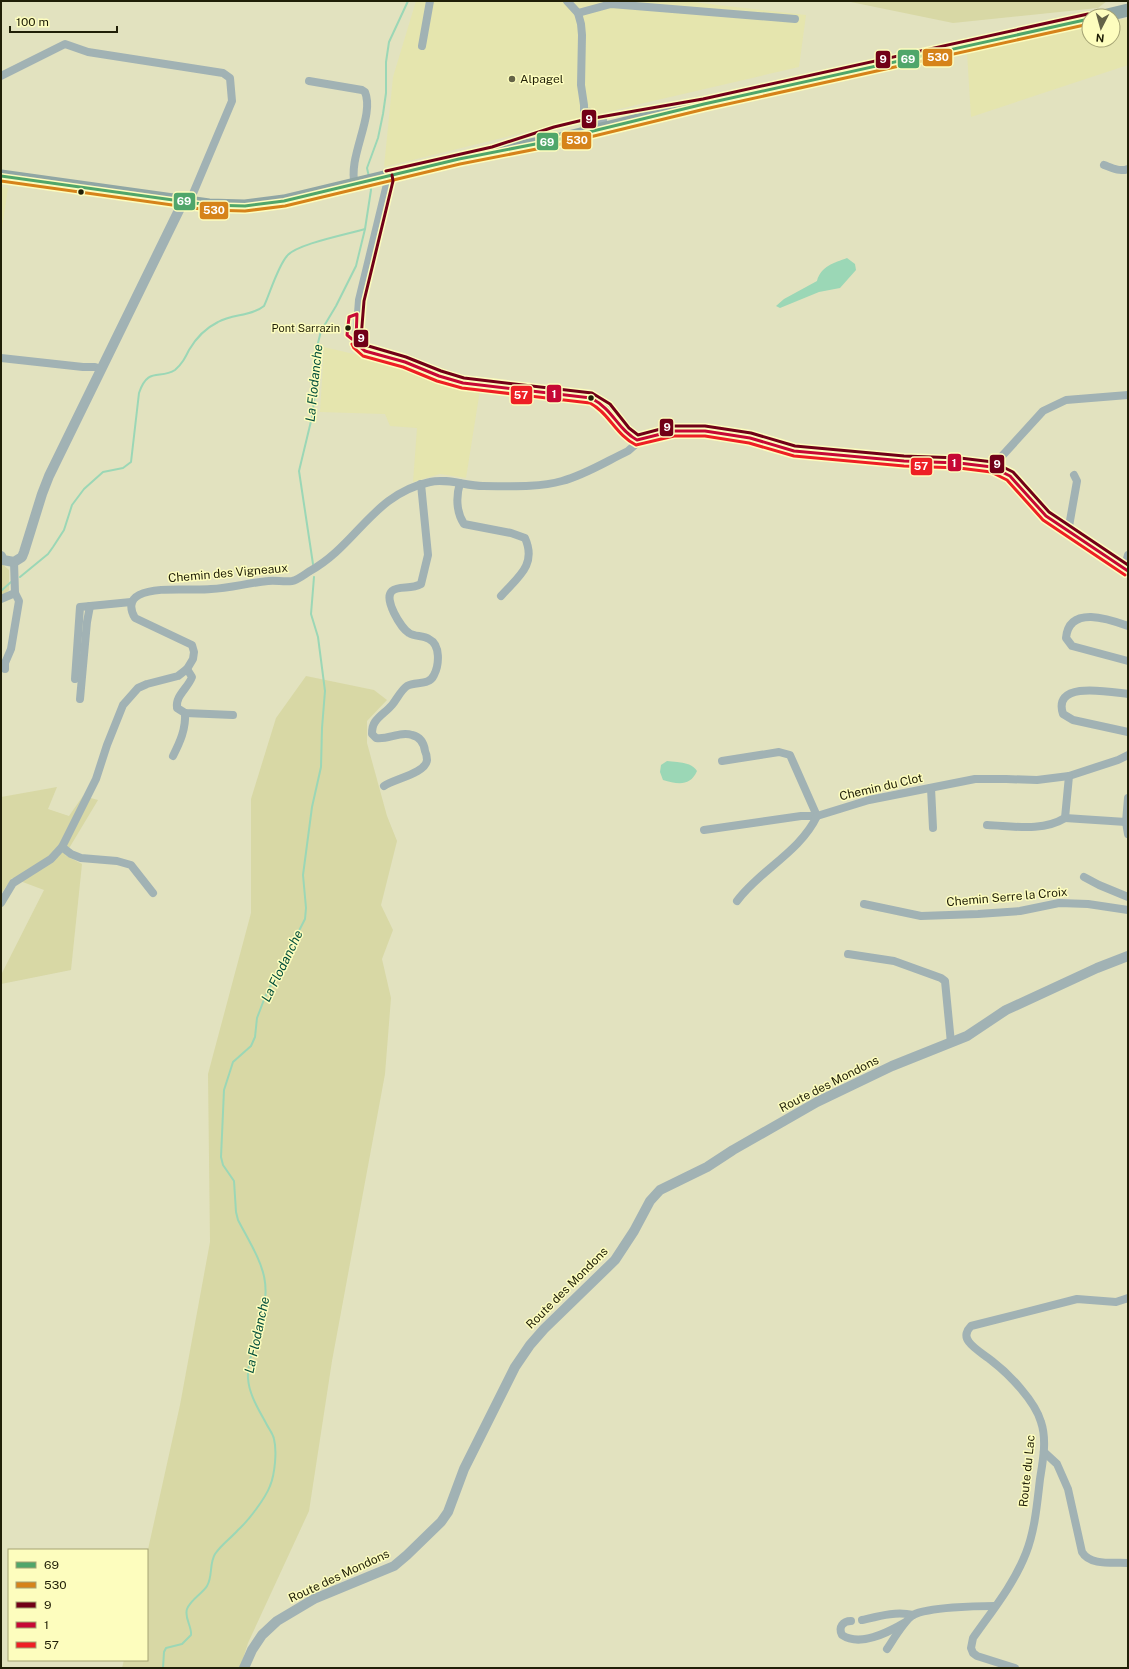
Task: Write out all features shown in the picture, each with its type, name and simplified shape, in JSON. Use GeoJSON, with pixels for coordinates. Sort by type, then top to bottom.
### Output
{"type":"FeatureCollection","features":[{"type":"Feature","properties":{"kind":"main road"},"geometry":{"type":"LineString","coordinates":[[493,152],[556,132],[704,104],[1081,21]]}},
{"type":"Feature","properties":{"kind":"main road"},"geometry":{"type":"LineString","coordinates":[[1,183],[125,197],[228,206],[261,204],[308,196],[493,152],[556,140],[594,124]]}},
{"type":"Feature","properties":{"kind":"main road"},"geometry":{"type":"LineString","coordinates":[[1,176],[184,202]]}},
{"type":"Feature","properties":{"kind":"street"},"geometry":{"type":"LineString","coordinates":[[422,46],[430,1]]}},
{"type":"Feature","properties":{"kind":"street"},"geometry":{"type":"LineString","coordinates":[[567,1],[578,13],[582,34],[581,85],[584,105],[594,124]]}},
{"type":"Feature","properties":{"kind":"street"},"geometry":{"type":"LineString","coordinates":[[578,13],[611,4],[795,19]]}},
{"type":"Feature","properties":{"kind":"street"},"geometry":{"type":"LineString","coordinates":[[1,76],[65,44],[88,52],[223,73],[230,78],[232,101],[164,243],[101,369],[42,494],[22,557],[14,562],[4,560],[1,556]]}},
{"type":"Feature","properties":{"kind":"street"},"geometry":{"type":"LineString","coordinates":[[309,81],[362,90],[365,92],[368,105],[352,173],[370,181],[388,180],[359,300],[356,339],[361,349],[405,362],[439,376],[463,383],[543,391],[591,398],[604,404],[610,409],[628,435],[637,440],[673,431],[705,431],[750,438],[794,451],[904,461],[960,463],[992,467],[1010,476],[1046,516],[1126,570],[1128,555]]}},
{"type":"Feature","properties":{"kind":"street"},"geometry":{"type":"LineString","coordinates":[[1104,164],[1114,169],[1123,171],[1128,169]]}},
{"type":"Feature","properties":{"kind":"street"},"geometry":{"type":"LineString","coordinates":[[1,180],[13,182],[26,179]]}},
{"type":"Feature","properties":{"kind":"street"},"geometry":{"type":"LineString","coordinates":[[1,358],[95,367],[101,369]]}},
{"type":"Feature","properties":{"kind":"street"},"geometry":{"type":"LineString","coordinates":[[992,467],[1043,411],[1053,405],[1066,400],[1128,395]]}},
{"type":"Feature","properties":{"kind":"street","name":"Chemin des Vigneaux"},"geometry":{"type":"LineString","coordinates":[[131,602],[139,595],[152,591],[210,589],[268,581],[293,581],[328,560],[343,546],[374,511],[390,498],[403,491],[421,484],[445,481],[472,486],[508,486],[544,484],[563,481],[628,451],[636,444],[637,440]]}},
{"type":"Feature","properties":{"kind":"street"},"geometry":{"type":"LineString","coordinates":[[1068,532],[1078,481],[1074,475]]}},
{"type":"Feature","properties":{"kind":"street"},"geometry":{"type":"LineString","coordinates":[[460,483],[457,492],[461,519],[464,524],[511,533],[525,538],[529,547],[527,567],[501,596]]}},
{"type":"Feature","properties":{"kind":"street"},"geometry":{"type":"LineString","coordinates":[[384,786],[389,782],[417,772],[424,767],[427,760],[424,746],[420,739],[413,735],[406,734],[381,739],[376,738],[372,734],[375,722],[392,705],[404,688],[409,685],[427,682],[432,679],[435,673],[438,652],[436,646],[429,639],[416,636],[405,630],[392,609],[389,594],[392,590],[397,588],[416,588],[421,584],[428,555],[421,484]]}},
{"type":"Feature","properties":{"kind":"street"},"geometry":{"type":"LineString","coordinates":[[5,669],[5,663],[11,649],[19,601],[15,593],[14,562]]}},
{"type":"Feature","properties":{"kind":"street"},"geometry":{"type":"LineString","coordinates":[[1,599],[15,593]]}},
{"type":"Feature","properties":{"kind":"street"},"geometry":{"type":"LineString","coordinates":[[1,903],[13,883],[51,860],[62,847],[96,779],[107,745],[123,705],[138,688],[147,684],[178,676],[187,670],[193,659],[194,652],[192,645],[135,618],[131,611],[131,602],[80,607],[75,678]]}},
{"type":"Feature","properties":{"kind":"street"},"geometry":{"type":"LineString","coordinates":[[80,699],[87,622],[90,606]]}},
{"type":"Feature","properties":{"kind":"street"},"geometry":{"type":"LineString","coordinates":[[1128,626],[1107,619],[1087,617],[1073,622],[1069,627],[1066,638],[1072,646],[1128,661]]}},
{"type":"Feature","properties":{"kind":"street"},"geometry":{"type":"LineString","coordinates":[[187,670],[192,677],[189,685],[176,702],[177,708],[185,713],[233,715]]}},
{"type":"Feature","properties":{"kind":"street"},"geometry":{"type":"LineString","coordinates":[[1128,694],[1083,690],[1074,691],[1068,694],[1065,698],[1062,710],[1063,714],[1073,720],[1128,732]]}},
{"type":"Feature","properties":{"kind":"street"},"geometry":{"type":"LineString","coordinates":[[173,756],[181,740],[185,713]]}},
{"type":"Feature","properties":{"kind":"street"},"geometry":{"type":"LineString","coordinates":[[722,761],[779,752],[790,755],[817,816],[806,835],[747,888],[737,901]]}},
{"type":"Feature","properties":{"kind":"street","name":"Chemin du Clot"},"geometry":{"type":"LineString","coordinates":[[704,830],[800,816],[817,816],[869,800],[975,779],[1037,780],[1069,776],[1118,760],[1128,755]]}},
{"type":"Feature","properties":{"kind":"street"},"geometry":{"type":"LineString","coordinates":[[1065,818],[1069,776]]}},
{"type":"Feature","properties":{"kind":"street"},"geometry":{"type":"LineString","coordinates":[[931,788],[933,828]]}},
{"type":"Feature","properties":{"kind":"street"},"geometry":{"type":"LineString","coordinates":[[1128,798],[1126,822],[1128,834]]}},
{"type":"Feature","properties":{"kind":"street"},"geometry":{"type":"LineString","coordinates":[[987,825],[1040,827],[1056,823],[1065,818],[1126,822]]}},
{"type":"Feature","properties":{"kind":"street"},"geometry":{"type":"LineString","coordinates":[[62,847],[71,854],[81,858],[124,862],[131,865],[153,893]]}},
{"type":"Feature","properties":{"kind":"street"},"geometry":{"type":"LineString","coordinates":[[1084,877],[1128,898]]}},
{"type":"Feature","properties":{"kind":"street","name":"Chemin Serre la Croix"},"geometry":{"type":"LineString","coordinates":[[864,904],[921,916],[1020,911],[1059,903],[1088,904],[1128,910]]}},
{"type":"Feature","properties":{"kind":"street"},"geometry":{"type":"LineString","coordinates":[[848,954],[894,961],[941,978],[945,981],[951,1043]]}},
{"type":"Feature","properties":{"kind":"street","name":"Route des Mondons"},"geometry":{"type":"LineString","coordinates":[[244,1668],[252,1650],[262,1635],[277,1621],[314,1599],[394,1566],[441,1522],[448,1512],[464,1469],[515,1367],[530,1345],[544,1329],[615,1260],[634,1231],[650,1201],[660,1190],[707,1167],[733,1150],[817,1102],[892,1066],[967,1036],[1013,1006],[1090,971],[1128,956]]}},
{"type":"Feature","properties":{"kind":"street","name":"Route du Lac"},"geometry":{"type":"LineString","coordinates":[[1015,1668],[977,1656],[973,1653],[971,1648],[973,1638],[1019,1568],[1031,1537],[1044,1452],[1044,1431],[1037,1411],[1005,1371],[969,1342],[966,1334],[971,1326],[1077,1299],[1116,1302],[1128,1298]]}},
{"type":"Feature","properties":{"kind":"street"},"geometry":{"type":"LineString","coordinates":[[1044,1452],[1057,1464],[1068,1489],[1082,1552],[1085,1556],[1090,1560],[1096,1561],[1128,1563]]}},
{"type":"Feature","properties":{"kind":"street"},"geometry":{"type":"LineString","coordinates":[[862,1620],[892,1614],[902,1613],[913,1615],[952,1608],[995,1606]]}},
{"type":"Feature","properties":{"kind":"street"},"geometry":{"type":"LineString","coordinates":[[887,1649],[906,1622],[913,1615]]}},
{"type":"Feature","properties":{"kind":"street"},"geometry":{"type":"LineString","coordinates":[[851,1621],[840,1626],[840,1631],[842,1635],[852,1640],[879,1635],[906,1622]]}},
{"type":"Feature","properties":{"kind":"shaded area"},"geometry":{"type":"Polygon","coordinates":[[[416,1],[683,1],[806,15],[799,67],[640,104],[384,167],[393,77],[416,1]]]}},
{"type":"Feature","properties":{"kind":"shaded area"},"geometry":{"type":"Polygon","coordinates":[[[846,1],[1107,1],[1098,8],[1081,8],[1081,10],[953,23],[846,1]]]}},
{"type":"Feature","properties":{"kind":"shaded area"},"geometry":{"type":"Polygon","coordinates":[[[1128,18],[1128,65],[971,117],[967,52],[1081,28],[1081,48],[1121,48],[1121,19],[1128,18]]]}},
{"type":"Feature","properties":{"kind":"shaded area"},"geometry":{"type":"Polygon","coordinates":[[[1,187],[8,188],[1,236],[1,187]]]}},
{"type":"Feature","properties":{"kind":"shaded area"},"geometry":{"type":"Polygon","coordinates":[[[847,258],[855,264],[856,270],[840,288],[819,292],[780,308],[776,306],[784,299],[817,281],[825,268],[847,258]]]}},
{"type":"Feature","properties":{"kind":"shaded area"},"geometry":{"type":"Polygon","coordinates":[[[324,347],[375,359],[452,386],[480,390],[466,478],[440,474],[413,482],[417,428],[390,426],[385,414],[320,412],[324,347]]]}},
{"type":"Feature","properties":{"kind":"shaded area"},"geometry":{"type":"Polygon","coordinates":[[[1,563],[9,570],[9,590],[1,599],[1,563]]]}},
{"type":"Feature","properties":{"kind":"shaded area"},"geometry":{"type":"Polygon","coordinates":[[[306,676],[374,690],[387,700],[367,721],[367,743],[387,816],[397,841],[381,905],[393,930],[382,959],[391,998],[385,1074],[332,1361],[309,1511],[248,1643],[240,1668],[122,1668],[124,1661],[148,1661],[148,1549],[180,1405],[210,1242],[208,1074],[251,913],[251,799],[276,718],[306,676]]]}},
{"type":"Feature","properties":{"kind":"shaded area"},"geometry":{"type":"Polygon","coordinates":[[[667,761],[688,764],[697,771],[691,780],[687,782],[673,783],[663,780],[660,772],[661,765],[667,761]]]}},
{"type":"Feature","properties":{"kind":"shaded area"},"geometry":{"type":"Polygon","coordinates":[[[57,787],[48,809],[69,816],[83,796],[98,800],[65,855],[82,864],[71,970],[1,984],[1,975],[44,890],[12,878],[1,894],[1,797],[57,787]]]}},
{"type":"Feature","properties":{"kind":"waterway","name":"La Flodanche"},"geometry":{"type":"LineString","coordinates":[[369,177],[367,168],[378,138],[383,114],[386,93],[386,62],[389,42],[408,1]]}},
{"type":"Feature","properties":{"kind":"waterway","name":"La Flodanche"},"geometry":{"type":"LineString","coordinates":[[313,564],[299,471],[312,417],[316,386],[317,347],[321,331],[336,306],[356,266],[365,229],[371,190],[370,185]]}},
{"type":"Feature","properties":{"kind":"waterway"},"geometry":{"type":"LineString","coordinates":[[20,577],[48,554],[64,530],[72,505],[84,489],[103,472],[123,468],[131,462],[139,393],[146,379],[150,376],[170,373],[175,370],[198,337],[214,324],[224,319],[254,312],[264,306],[280,266],[292,252],[301,247],[323,240],[365,229]]}},
{"type":"Feature","properties":{"kind":"waterway","name":"La Flodanche"},"geometry":{"type":"LineString","coordinates":[[163,1668],[164,1652],[166,1648],[182,1644],[191,1635],[186,1612],[191,1602],[207,1586],[215,1554],[220,1547],[247,1521],[260,1503],[268,1491],[272,1481],[274,1469],[275,1444],[272,1433],[252,1396],[248,1378],[253,1346],[264,1311],[266,1296],[265,1283],[259,1260],[238,1220],[234,1181],[223,1165],[221,1157],[224,1090],[233,1062],[251,1046],[255,1037],[257,1018],[265,997],[305,919],[306,908],[303,875],[312,807],[321,767],[325,691],[318,637],[311,614],[314,577]]}},
{"type":"Feature","properties":{"kind":"waterway"},"geometry":{"type":"LineString","coordinates":[[1,591],[11,582]]}},
{"type":"Feature","properties":{"kind":"transit line","name":"9"},"geometry":{"type":"LineString","coordinates":[[386,171],[492,147],[554,127],[583,120],[703,99],[1081,16]]}},
{"type":"Feature","properties":{"kind":"transit line","name":"69"},"geometry":{"type":"LineString","coordinates":[[1,176],[209,205],[245,206],[284,201],[459,159],[556,140],[704,104],[1081,21]]}},
{"type":"Feature","properties":{"kind":"transit line","name":"530"},"geometry":{"type":"LineString","coordinates":[[1,181],[208,210],[245,211],[285,206],[460,164],[557,145],[705,109],[1081,26]]}},
{"type":"Feature","properties":{"kind":"transit line","name":"9"},"geometry":{"type":"LineString","coordinates":[[392,175],[393,181],[364,301],[361,338],[365,345],[406,357],[441,371],[464,378],[592,393],[610,404],[629,428],[638,435],[672,426],[705,426],[751,433],[795,446],[904,456],[960,458],[993,462],[1013,472],[1049,512],[1128,565]]}},
{"type":"Feature","properties":{"kind":"transit line","name":"1"},"geometry":{"type":"LineString","coordinates":[[357,314],[356,339],[352,339],[347,335],[349,317],[357,314]]}},
{"type":"Feature","properties":{"kind":"transit line","name":"1"},"geometry":{"type":"LineString","coordinates":[[356,339],[358,345],[365,351],[405,362],[439,376],[463,383],[591,398],[605,408],[630,436],[637,440],[673,431],[705,431],[750,438],[794,451],[904,461],[959,463],[992,467],[1010,476],[1046,516],[1128,571]]}},
{"type":"Feature","properties":{"kind":"transit line","name":"57"},"geometry":{"type":"LineString","coordinates":[[352,344],[354,348],[363,356],[403,367],[437,381],[462,388],[590,403],[597,407],[623,436],[636,445],[674,436],[705,436],[749,443],[794,456],[904,466],[959,468],[991,472],[1007,480],[1043,520],[1125,575]]}},
{"type":"Feature","properties":{"kind":"place","name":"Alpagel"},"geometry":{"type":"Point","coordinates":[512,79]}},
{"type":"Feature","properties":{"kind":"place","name":"Pont Sarrazin"},"geometry":{"type":"Point","coordinates":[348,328]}}]}
